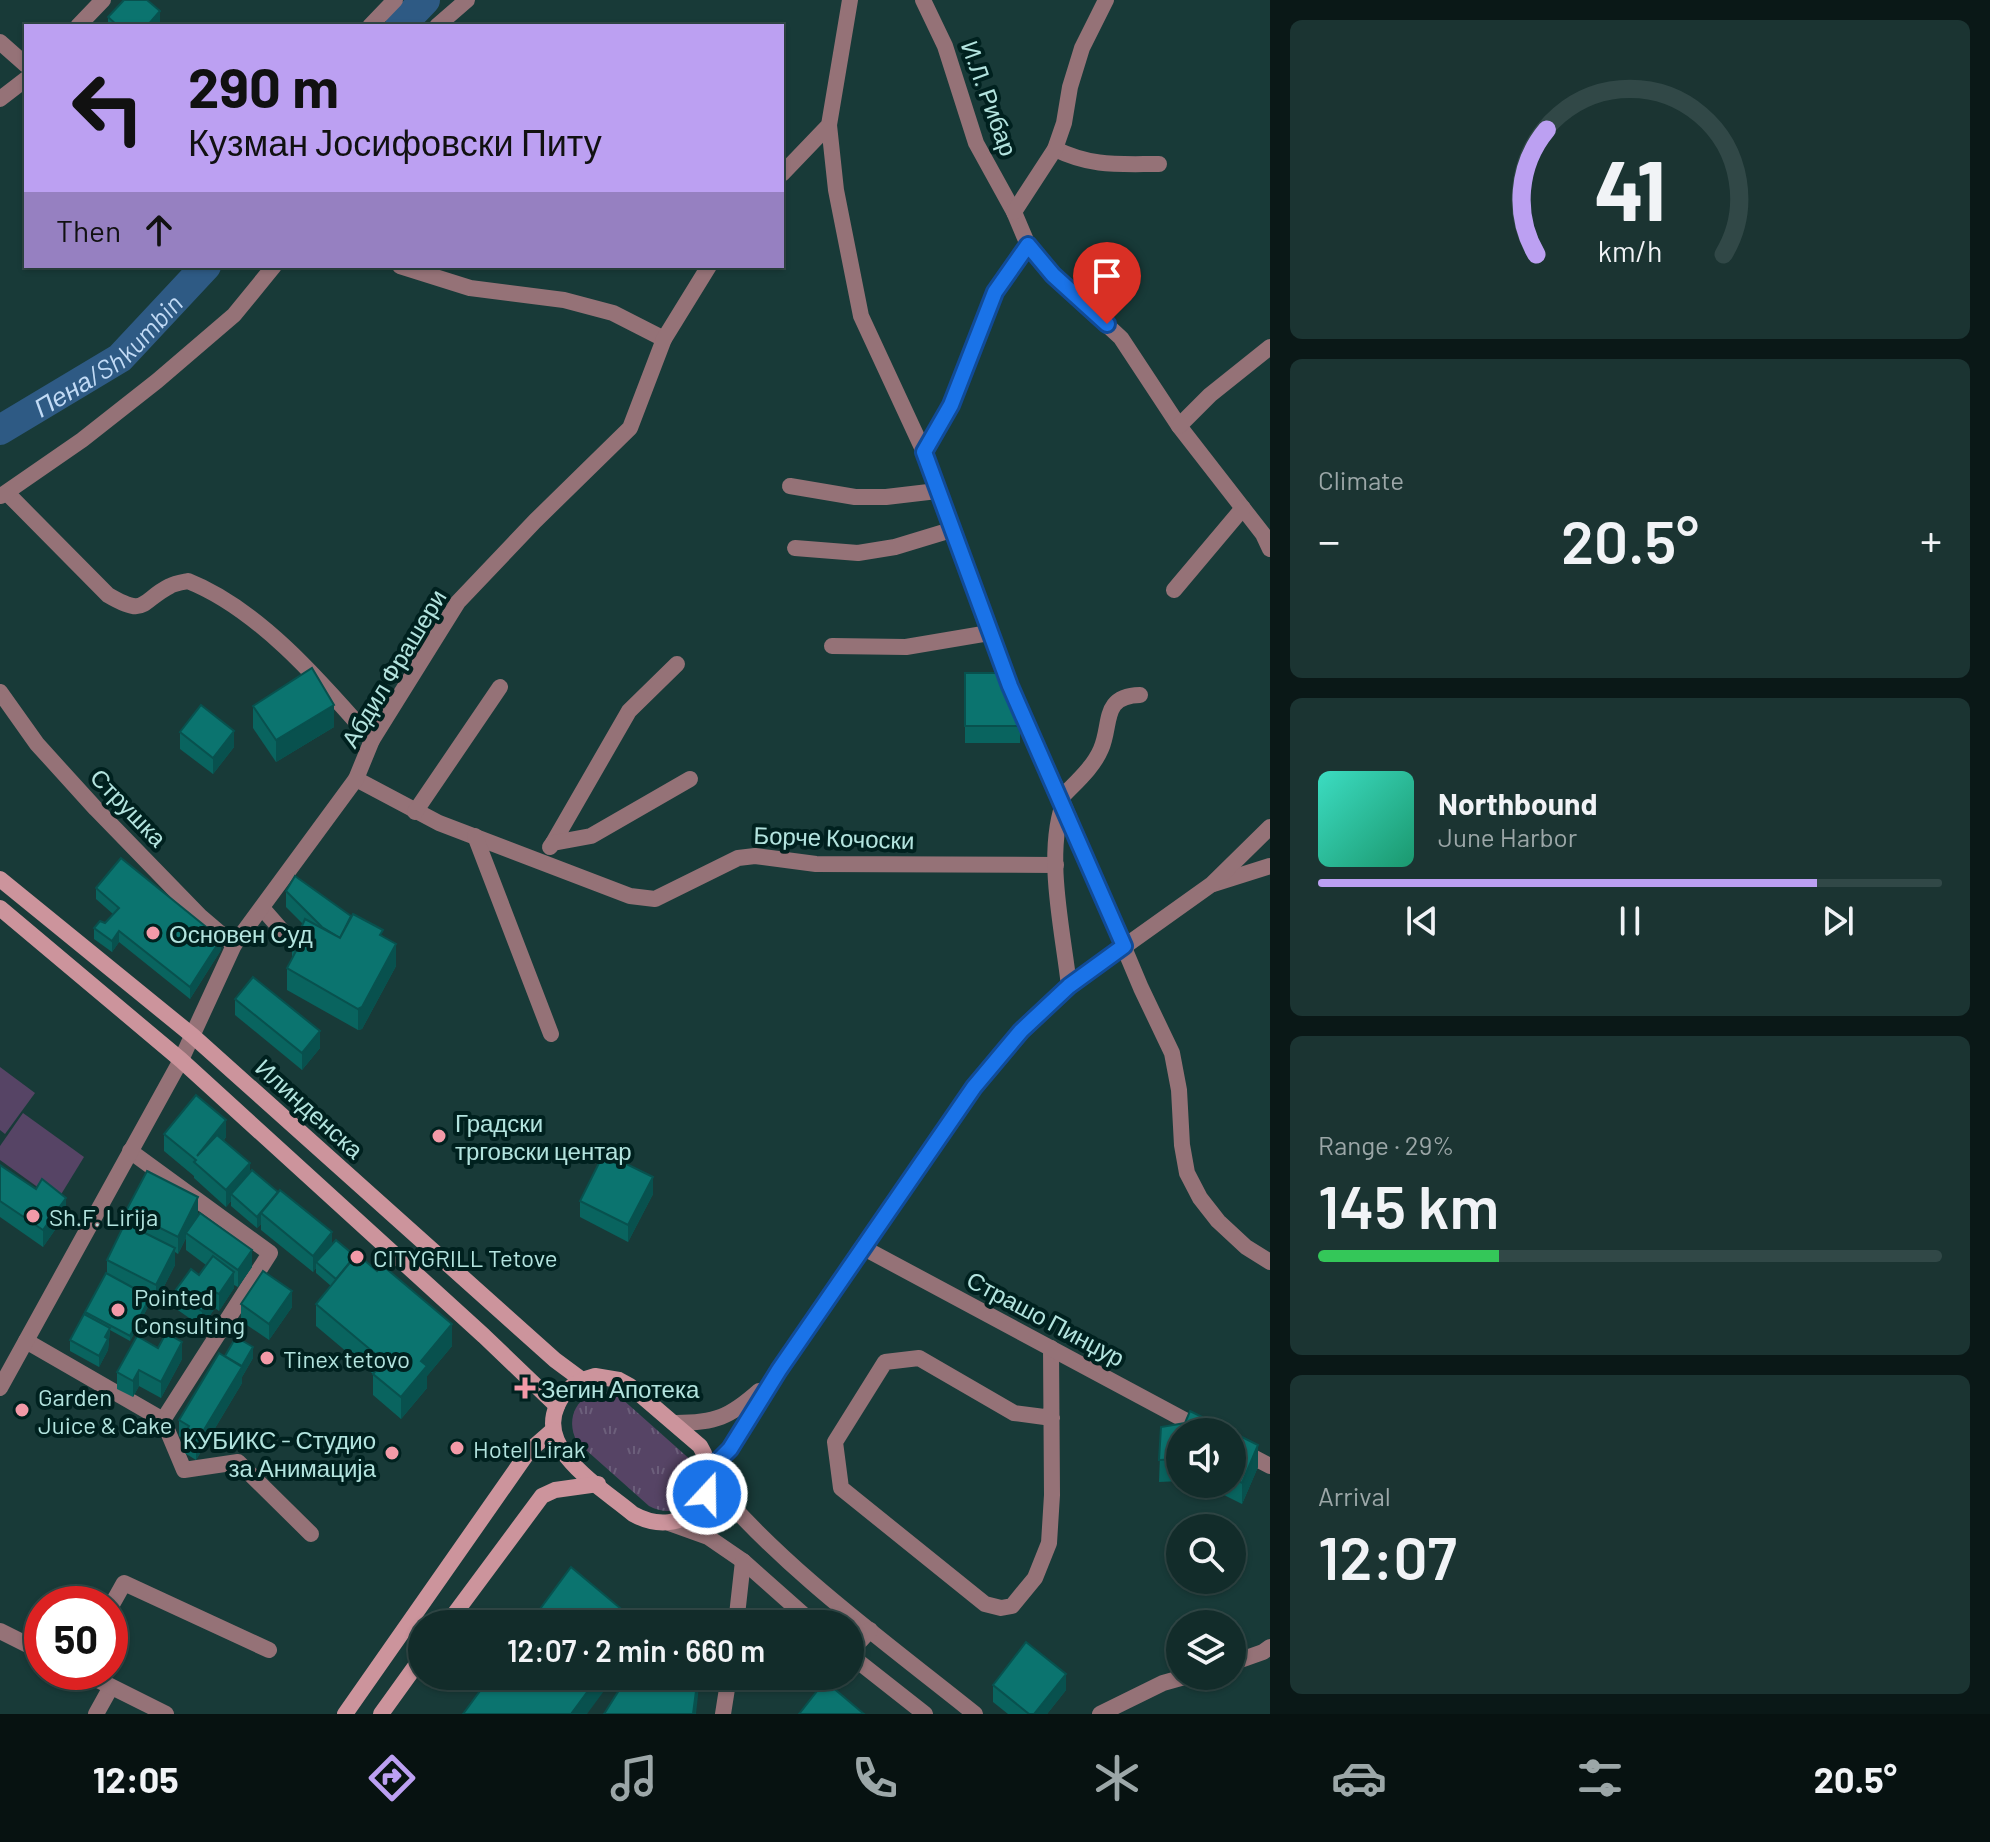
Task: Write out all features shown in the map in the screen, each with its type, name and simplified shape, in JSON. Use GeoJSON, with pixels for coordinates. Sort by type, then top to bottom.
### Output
{"type":"FeatureCollection","features":[{"type":"Feature","properties":{"kind":"main road","name":"Илинденска"},"geometry":{"type":"LineString","coordinates":[[0,879],[193,1036],[555,1360],[582,1380]]}},
{"type":"Feature","properties":{"kind":"main road"},"geometry":{"type":"LineString","coordinates":[[0,908],[181,1060],[557,1406]]}},
{"type":"Feature","properties":{"kind":"main road"},"geometry":{"type":"LineString","coordinates":[[595,1376],[619,1380],[676,1423],[700,1446],[710,1475],[701,1504],[692,1513],[669,1523],[644,1520],[563,1454],[553,1430],[557,1406],[563,1395],[582,1380],[595,1376]]}},
{"type":"Feature","properties":{"kind":"main road"},"geometry":{"type":"LineString","coordinates":[[345,1714],[529,1451],[553,1430]]}},
{"type":"Feature","properties":{"kind":"main road"},"geometry":{"type":"LineString","coordinates":[[457,1610],[542,1496],[555,1490],[598,1484]]}},
{"type":"Feature","properties":{"kind":"main road"},"geometry":{"type":"LineString","coordinates":[[381,1714],[408,1676]]}},
{"type":"Feature","properties":{"kind":"street"},"geometry":{"type":"LineString","coordinates":[[80,24],[103,0]]}},
{"type":"Feature","properties":{"kind":"street"},"geometry":{"type":"LineString","coordinates":[[372,24],[395,0]]}},
{"type":"Feature","properties":{"kind":"street"},"geometry":{"type":"LineString","coordinates":[[439,24],[467,0]]}},
{"type":"Feature","properties":{"kind":"street"},"geometry":{"type":"LineString","coordinates":[[850,0],[829,125],[836,190],[861,316],[924,452],[1010,686],[1172,1053],[1187,1173],[1200,1198],[1218,1221],[1246,1247],[1270,1262]]}},
{"type":"Feature","properties":{"kind":"street","name":"И.Л. Рибар"},"geometry":{"type":"LineString","coordinates":[[923,0],[945,46],[976,143],[1014,212],[1028,245],[1053,275],[1121,338],[1179,426],[1268,537]]}},
{"type":"Feature","properties":{"kind":"street"},"geometry":{"type":"LineString","coordinates":[[1014,212],[1055,149],[1082,48],[1106,0]]}},
{"type":"Feature","properties":{"kind":"street"},"geometry":{"type":"LineString","coordinates":[[0,42],[24,63]]}},
{"type":"Feature","properties":{"kind":"street"},"geometry":{"type":"LineString","coordinates":[[0,99],[24,81]]}},
{"type":"Feature","properties":{"kind":"street"},"geometry":{"type":"LineString","coordinates":[[784,172],[829,125]]}},
{"type":"Feature","properties":{"kind":"street"},"geometry":{"type":"LineString","coordinates":[[1055,149],[1077,160],[1101,164],[1159,164]]}},
{"type":"Feature","properties":{"kind":"street"},"geometry":{"type":"LineString","coordinates":[[924,452],[951,405],[995,292],[1028,245]]}},
{"type":"Feature","properties":{"kind":"street"},"geometry":{"type":"LineString","coordinates":[[272,268],[234,315],[157,381],[82,440],[4,494],[108,595],[128,607],[147,604],[170,585],[188,581],[231,604],[306,666],[372,740]]}},
{"type":"Feature","properties":{"kind":"street"},"geometry":{"type":"LineString","coordinates":[[406,268],[470,288],[564,300],[613,313],[664,339]]}},
{"type":"Feature","properties":{"kind":"street","name":"Абдил Фрашери"},"geometry":{"type":"LineString","coordinates":[[0,1388],[181,1060],[234,945],[356,779],[372,740],[458,602],[630,428],[664,339],[708,268]]}},
{"type":"Feature","properties":{"kind":"street"},"geometry":{"type":"LineString","coordinates":[[1179,426],[1210,395],[1270,347]]}},
{"type":"Feature","properties":{"kind":"street"},"geometry":{"type":"LineString","coordinates":[[790,486],[855,497],[937,491]]}},
{"type":"Feature","properties":{"kind":"street"},"geometry":{"type":"LineString","coordinates":[[1174,590],[1243,508]]}},
{"type":"Feature","properties":{"kind":"street"},"geometry":{"type":"LineString","coordinates":[[795,548],[858,553],[895,547],[951,530]]}},
{"type":"Feature","properties":{"kind":"street"},"geometry":{"type":"LineString","coordinates":[[832,646],[906,647],[989,633]]}},
{"type":"Feature","properties":{"kind":"street"},"geometry":{"type":"LineString","coordinates":[[539,861],[553,843],[629,711],[677,664]]}},
{"type":"Feature","properties":{"kind":"street"},"geometry":{"type":"LineString","coordinates":[[415,812],[500,687]]}},
{"type":"Feature","properties":{"kind":"street","name":"Струшка"},"geometry":{"type":"LineString","coordinates":[[0,692],[37,744],[96,809],[200,916],[234,945]]}},
{"type":"Feature","properties":{"kind":"street"},"geometry":{"type":"LineString","coordinates":[[1069,986],[1056,865],[1057,823],[1062,801],[1102,748],[1107,715],[1127,695],[1140,695]]}},
{"type":"Feature","properties":{"kind":"street","name":"Борче Кочоски"},"geometry":{"type":"LineString","coordinates":[[356,779],[415,812],[630,896],[655,899],[738,858],[755,856],[816,864],[1056,865]]}},
{"type":"Feature","properties":{"kind":"street"},"geometry":{"type":"LineString","coordinates":[[553,843],[591,836],[690,779]]}},
{"type":"Feature","properties":{"kind":"street"},"geometry":{"type":"LineString","coordinates":[[975,1714],[822,1591],[756,1530],[710,1475],[862,1247],[974,1087],[1021,1031],[1069,986],[1212,884],[1270,827]]}},
{"type":"Feature","properties":{"kind":"street"},"geometry":{"type":"LineString","coordinates":[[475,836],[551,1034]]}},
{"type":"Feature","properties":{"kind":"street"},"geometry":{"type":"LineString","coordinates":[[1212,884],[1270,866]]}},
{"type":"Feature","properties":{"kind":"street"},"geometry":{"type":"LineString","coordinates":[[263,909],[292,942]]}},
{"type":"Feature","properties":{"kind":"street"},"geometry":{"type":"LineString","coordinates":[[130,1151],[270,1253],[163,1420]]}},
{"type":"Feature","properties":{"kind":"street","name":"Страшо Пинџур"},"geometry":{"type":"LineString","coordinates":[[862,1247],[1181,1418]]}},
{"type":"Feature","properties":{"kind":"street"},"geometry":{"type":"LineString","coordinates":[[26,1341],[163,1420],[184,1470],[238,1462],[311,1534]]}},
{"type":"Feature","properties":{"kind":"street"},"geometry":{"type":"LineString","coordinates":[[1051,1348],[1052,1418],[1049,1543],[1035,1578],[1012,1606],[1001,1608],[985,1604],[841,1488],[835,1442],[885,1362],[919,1358],[1014,1413],[1052,1418]]}},
{"type":"Feature","properties":{"kind":"street"},"geometry":{"type":"LineString","coordinates":[[676,1423],[701,1423],[724,1418],[773,1380]]}},
{"type":"Feature","properties":{"kind":"street"},"geometry":{"type":"LineString","coordinates":[[1246,1453],[1270,1466]]}},
{"type":"Feature","properties":{"kind":"street"},"geometry":{"type":"LineString","coordinates":[[669,1523],[708,1537],[743,1561],[798,1610]]}},
{"type":"Feature","properties":{"kind":"street"},"geometry":{"type":"LineString","coordinates":[[738,1610],[743,1561]]}},
{"type":"Feature","properties":{"kind":"street"},"geometry":{"type":"LineString","coordinates":[[122,1586],[124,1583],[269,1650]]}},
{"type":"Feature","properties":{"kind":"street"},"geometry":{"type":"LineString","coordinates":[[864,1637],[870,1630]]}},
{"type":"Feature","properties":{"kind":"street"},"geometry":{"type":"LineString","coordinates":[[0,1631],[24,1643]]}},
{"type":"Feature","properties":{"kind":"street"},"geometry":{"type":"LineString","coordinates":[[1246,1658],[1270,1647]]}},
{"type":"Feature","properties":{"kind":"street"},"geometry":{"type":"LineString","coordinates":[[864,1665],[925,1714]]}},
{"type":"Feature","properties":{"kind":"street"},"geometry":{"type":"LineString","coordinates":[[1100,1714],[1166,1682]]}},
{"type":"Feature","properties":{"kind":"street"},"geometry":{"type":"LineString","coordinates":[[96,1714],[109,1690]]}},
{"type":"Feature","properties":{"kind":"street"},"geometry":{"type":"LineString","coordinates":[[117,1690],[166,1714]]}},
{"type":"Feature","properties":{"kind":"street"},"geometry":{"type":"LineString","coordinates":[[723,1714],[727,1690]]}},
{"type":"Feature","properties":{"kind":"green space"},"geometry":{"type":"Polygon","coordinates":[[[0,1067],[35,1093],[5,1134],[0,1130],[0,1067]]]}},
{"type":"Feature","properties":{"kind":"green space"},"geometry":{"type":"Polygon","coordinates":[[[23,1113],[84,1157],[57,1201],[0,1160],[0,1146],[23,1113]]]}},
{"type":"Feature","properties":{"kind":"green space"},"geometry":{"type":"Polygon","coordinates":[[[606,1392],[621,1398],[693,1462],[698,1484],[695,1494],[681,1508],[672,1511],[649,1506],[577,1442],[572,1424],[576,1408],[588,1396],[606,1392]]]}},
{"type":"Feature","properties":{"kind":"building"},"geometry":{"type":"Polygon","coordinates":[[[124,0],[147,0],[160,11],[149,24],[116,24],[108,17],[124,0]]]}},
{"type":"Feature","properties":{"kind":"building"},"geometry":{"type":"Polygon","coordinates":[[[312,668],[334,705],[276,740],[253,706],[312,668]]]}},
{"type":"Feature","properties":{"kind":"building"},"geometry":{"type":"Polygon","coordinates":[[[965,673],[1003,673],[1020,726],[965,726],[965,673]]]}},
{"type":"Feature","properties":{"kind":"building"},"geometry":{"type":"Polygon","coordinates":[[[201,705],[234,731],[213,758],[180,732],[201,705]]]}},
{"type":"Feature","properties":{"kind":"building","name":"Основен Суд"},"geometry":{"type":"Polygon","coordinates":[[[121,858],[221,939],[190,987],[119,931],[112,941],[94,928],[100,921],[105,923],[119,908],[96,888],[121,858]]]}},
{"type":"Feature","properties":{"kind":"building"},"geometry":{"type":"Polygon","coordinates":[[[295,876],[351,916],[340,938],[322,927],[286,891],[295,876]]]}},
{"type":"Feature","properties":{"kind":"building"},"geometry":{"type":"Polygon","coordinates":[[[353,914],[383,930],[380,935],[396,944],[362,1007],[358,1009],[287,968],[296,951],[292,949],[305,919],[340,938],[353,914]]]}},
{"type":"Feature","properties":{"kind":"building"},"geometry":{"type":"Polygon","coordinates":[[[253,977],[320,1031],[302,1053],[235,999],[253,977]]]}},
{"type":"Feature","properties":{"kind":"building"},"geometry":{"type":"Polygon","coordinates":[[[196,1095],[226,1120],[197,1156],[217,1135],[250,1163],[226,1190],[164,1134],[196,1095]]]}},
{"type":"Feature","properties":{"kind":"building"},"geometry":{"type":"Polygon","coordinates":[[[604,1153],[653,1177],[628,1225],[580,1201],[604,1153]]]}},
{"type":"Feature","properties":{"kind":"building"},"geometry":{"type":"Polygon","coordinates":[[[0,1165],[36,1189],[42,1179],[66,1198],[43,1230],[0,1201],[0,1165]]]}},
{"type":"Feature","properties":{"kind":"building"},"geometry":{"type":"Polygon","coordinates":[[[252,1170],[278,1192],[257,1217],[231,1194],[252,1170]]]}},
{"type":"Feature","properties":{"kind":"building"},"geometry":{"type":"Polygon","coordinates":[[[147,1171],[198,1197],[178,1237],[126,1211],[147,1171]]]}},
{"type":"Feature","properties":{"kind":"building"},"geometry":{"type":"Polygon","coordinates":[[[280,1190],[332,1232],[313,1256],[261,1213],[280,1190]]]}},
{"type":"Feature","properties":{"kind":"building"},"geometry":{"type":"Polygon","coordinates":[[[200,1213],[252,1250],[238,1270],[186,1233],[200,1213]]]}},
{"type":"Feature","properties":{"kind":"building"},"geometry":{"type":"Polygon","coordinates":[[[125,1223],[175,1248],[156,1285],[107,1260],[125,1223]]]}},
{"type":"Feature","properties":{"kind":"building"},"geometry":{"type":"Polygon","coordinates":[[[336,1240],[355,1256],[336,1279],[316,1262],[336,1240]]]}},
{"type":"Feature","properties":{"kind":"building"},"geometry":{"type":"Polygon","coordinates":[[[357,1254],[377,1271],[382,1265],[452,1324],[421,1361],[427,1366],[401,1397],[373,1374],[384,1361],[316,1304],[357,1254]]]}},
{"type":"Feature","properties":{"kind":"building"},"geometry":{"type":"Polygon","coordinates":[[[213,1256],[234,1272],[202,1311],[175,1291],[191,1269],[199,1275],[213,1256]]]}},
{"type":"Feature","properties":{"kind":"building"},"geometry":{"type":"Polygon","coordinates":[[[263,1271],[292,1291],[269,1324],[241,1304],[263,1271]]]}},
{"type":"Feature","properties":{"kind":"building","name":"Pointed Consulting"},"geometry":{"type":"Polygon","coordinates":[[[106,1273],[150,1297],[130,1336],[85,1312],[106,1273]]]}},
{"type":"Feature","properties":{"kind":"building"},"geometry":{"type":"Polygon","coordinates":[[[84,1314],[110,1328],[99,1356],[70,1340],[84,1314]]]}},
{"type":"Feature","properties":{"kind":"building"},"geometry":{"type":"Polygon","coordinates":[[[166,1333],[182,1342],[161,1382],[139,1370],[133,1381],[117,1372],[137,1336],[158,1348],[166,1333]]]}},
{"type":"Feature","properties":{"kind":"building"},"geometry":{"type":"Polygon","coordinates":[[[236,1337],[253,1347],[242,1366],[225,1356],[236,1337]]]}},
{"type":"Feature","properties":{"kind":"building"},"geometry":{"type":"Polygon","coordinates":[[[219,1353],[242,1367],[196,1443],[183,1436],[189,1426],[179,1420],[219,1353]]]}},
{"type":"Feature","properties":{"kind":"building"},"geometry":{"type":"Polygon","coordinates":[[[1190,1411],[1204,1418],[1187,1418],[1190,1411]]]}},
{"type":"Feature","properties":{"kind":"building"},"geometry":{"type":"Polygon","coordinates":[[[1166,1426],[1166,1460],[1159,1460],[1161,1427],[1166,1426]]]}},
{"type":"Feature","properties":{"kind":"building"},"geometry":{"type":"Polygon","coordinates":[[[1246,1439],[1258,1445],[1246,1474],[1246,1439]]]}},
{"type":"Feature","properties":{"kind":"building"},"geometry":{"type":"Polygon","coordinates":[[[571,1567],[622,1610],[539,1610],[571,1567]]]}},
{"type":"Feature","properties":{"kind":"building"},"geometry":{"type":"Polygon","coordinates":[[[1026,1642],[1066,1674],[1034,1714],[1029,1714],[993,1685],[1026,1642]]]}},
{"type":"Feature","properties":{"kind":"building"},"geometry":{"type":"Polygon","coordinates":[[[481,1690],[589,1690],[571,1714],[463,1714],[481,1690]]]}},
{"type":"Feature","properties":{"kind":"building"},"geometry":{"type":"Polygon","coordinates":[[[619,1690],[696,1690],[693,1714],[604,1714],[619,1690]]]}},
{"type":"Feature","properties":{"kind":"building"},"geometry":{"type":"Polygon","coordinates":[[[818,1690],[836,1690],[864,1714],[799,1714],[818,1690]]]}},
{"type":"Feature","properties":{"kind":"waterway","name":"Пена/Shkumbin"},"geometry":{"type":"LineString","coordinates":[[402,24],[425,0]]}},
{"type":"Feature","properties":{"kind":"waterway","name":"Пена/Shkumbin"},"geometry":{"type":"LineString","coordinates":[[0,430],[120,358],[204,268]]}},
{"type":"Feature","properties":{"kind":"place","name":"Основен Суд"},"geometry":{"type":"Point","coordinates":[153,933]}},
{"type":"Feature","properties":{"kind":"place","name":"Градски трговски центар"},"geometry":{"type":"Point","coordinates":[439,1136]}},
{"type":"Feature","properties":{"kind":"place","name":"Sh.F. Lirija"},"geometry":{"type":"Point","coordinates":[33,1216]}},
{"type":"Feature","properties":{"kind":"place","name":"CITYGRILL Tetove"},"geometry":{"type":"Point","coordinates":[357,1257]}},
{"type":"Feature","properties":{"kind":"place","name":"Pointed Consulting"},"geometry":{"type":"Point","coordinates":[118,1310]}},
{"type":"Feature","properties":{"kind":"place","name":"Tinex tetovo"},"geometry":{"type":"Point","coordinates":[267,1358]}},
{"type":"Feature","properties":{"kind":"place","name":"Зегин Апотека"},"geometry":{"type":"Point","coordinates":[525,1388]}},
{"type":"Feature","properties":{"kind":"place","name":"Garden Juice & Cake"},"geometry":{"type":"Point","coordinates":[22,1410]}},
{"type":"Feature","properties":{"kind":"place","name":"Hotel Lirak"},"geometry":{"type":"Point","coordinates":[457,1448]}},
{"type":"Feature","properties":{"kind":"place","name":"КУБИКС - Студио за Анимација"},"geometry":{"type":"Point","coordinates":[392,1453]}},
{"type":"Feature","properties":{"kind":"route"},"geometry":{"type":"LineString","coordinates":[[707,1494],[710,1469],[730,1449],[779,1370],[974,1087],[1021,1031],[1069,986],[1124,946],[1010,686],[924,452],[951,405],[995,292],[1028,245],[1053,275],[1107,324]]}}]}
